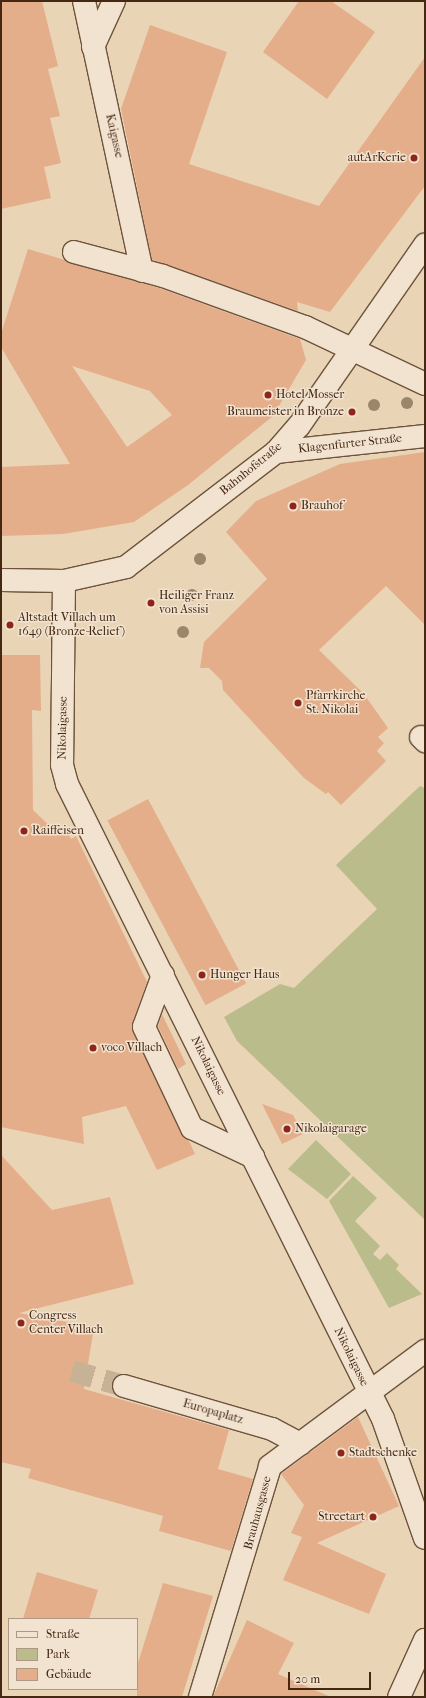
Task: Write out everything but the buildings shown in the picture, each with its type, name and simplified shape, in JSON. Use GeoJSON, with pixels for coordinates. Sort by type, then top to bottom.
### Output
{"type":"FeatureCollection","features":[{"type":"Feature","properties":{"kind":"street","name":"Kaigasse"},"geometry":{"type":"LineString","coordinates":[[84,1],[142,271]]}},
{"type":"Feature","properties":{"kind":"street"},"geometry":{"type":"LineString","coordinates":[[94,47],[114,1]]}},
{"type":"Feature","properties":{"kind":"street","name":"Bahnhofstraße"},"geometry":{"type":"LineString","coordinates":[[1,580],[64,580],[126,567],[276,452],[299,426],[351,348],[425,245]]}},
{"type":"Feature","properties":{"kind":"street"},"geometry":{"type":"LineString","coordinates":[[74,252],[142,271],[305,327],[351,348],[373,362],[425,384]]}},
{"type":"Feature","properties":{"kind":"street","name":"Klagenfurter Straße"},"geometry":{"type":"LineString","coordinates":[[276,452],[425,436]]}},
{"type":"Feature","properties":{"kind":"street","name":"Nikolaigasse"},"geometry":{"type":"LineString","coordinates":[[64,580],[62,765],[68,784],[382,1419],[425,1538]]}},
{"type":"Feature","properties":{"kind":"street"},"geometry":{"type":"LineString","coordinates":[[163,975],[144,1027],[192,1128],[253,1157]]}},
{"type":"Feature","properties":{"kind":"street","name":"Brauhausgasse"},"geometry":{"type":"LineString","coordinates":[[200,1697],[270,1466],[368,1391],[425,1351]]}},
{"type":"Feature","properties":{"kind":"street","name":"Europaplatz"},"geometry":{"type":"LineString","coordinates":[[124,1386],[272,1429],[300,1444]]}},
{"type":"Feature","properties":{"kind":"street"},"geometry":{"type":"LineString","coordinates":[[399,1697],[425,1640]]}},
{"type":"Feature","properties":{"kind":"green space"},"geometry":{"type":"Polygon","coordinates":[[[420,786],[425,788],[425,1220],[237,1041],[224,1017],[280,984],[294,988],[377,909],[336,865],[420,786]]]}},
{"type":"Feature","properties":{"kind":"green space"},"geometry":{"type":"Polygon","coordinates":[[[316,1140],[351,1174],[327,1199],[288,1169],[316,1140]]]}},
{"type":"Feature","properties":{"kind":"green space"},"geometry":{"type":"Polygon","coordinates":[[[353,1176],[377,1198],[355,1221],[380,1246],[373,1254],[380,1260],[387,1253],[399,1265],[396,1269],[422,1294],[389,1308],[329,1201],[353,1176]]]}},
{"type":"Feature","properties":{"kind":"tunnel"},"geometry":{"type":"LineString","coordinates":[[72,1371],[124,1386]]}},
{"type":"Feature","properties":{"kind":"place","name":"autArKerie"},"geometry":{"type":"Point","coordinates":[414,158]}},
{"type":"Feature","properties":{"kind":"place","name":"Hotel Mosser"},"geometry":{"type":"Point","coordinates":[268,395]}},
{"type":"Feature","properties":{"kind":"place","name":"Braumeister in Bronze"},"geometry":{"type":"Point","coordinates":[352,412]}},
{"type":"Feature","properties":{"kind":"place","name":"Brauhof"},"geometry":{"type":"Point","coordinates":[293,506]}},
{"type":"Feature","properties":{"kind":"place","name":"Heiliger Franz von Assisi"},"geometry":{"type":"Point","coordinates":[151,603]}},
{"type":"Feature","properties":{"kind":"place","name":"Altstadt Villach um 1649 (Bronze-Relief)"},"geometry":{"type":"Point","coordinates":[10,625]}},
{"type":"Feature","properties":{"kind":"place","name":"Pfarrkirche St. Nikolai"},"geometry":{"type":"Point","coordinates":[298,703]}},
{"type":"Feature","properties":{"kind":"place","name":"Raiffeisen"},"geometry":{"type":"Point","coordinates":[24,831]}},
{"type":"Feature","properties":{"kind":"place","name":"Hunger Haus"},"geometry":{"type":"Point","coordinates":[202,975]}},
{"type":"Feature","properties":{"kind":"place","name":"voco Villach"},"geometry":{"type":"Point","coordinates":[93,1048]}},
{"type":"Feature","properties":{"kind":"place","name":"Nikolaigarage"},"geometry":{"type":"Point","coordinates":[287,1129]}},
{"type":"Feature","properties":{"kind":"place","name":"Congress Center Villach"},"geometry":{"type":"Point","coordinates":[21,1323]}},
{"type":"Feature","properties":{"kind":"place","name":"Stadtschenke"},"geometry":{"type":"Point","coordinates":[341,1453]}},
{"type":"Feature","properties":{"kind":"place","name":"Streetart"},"geometry":{"type":"Point","coordinates":[373,1517]}}]}
